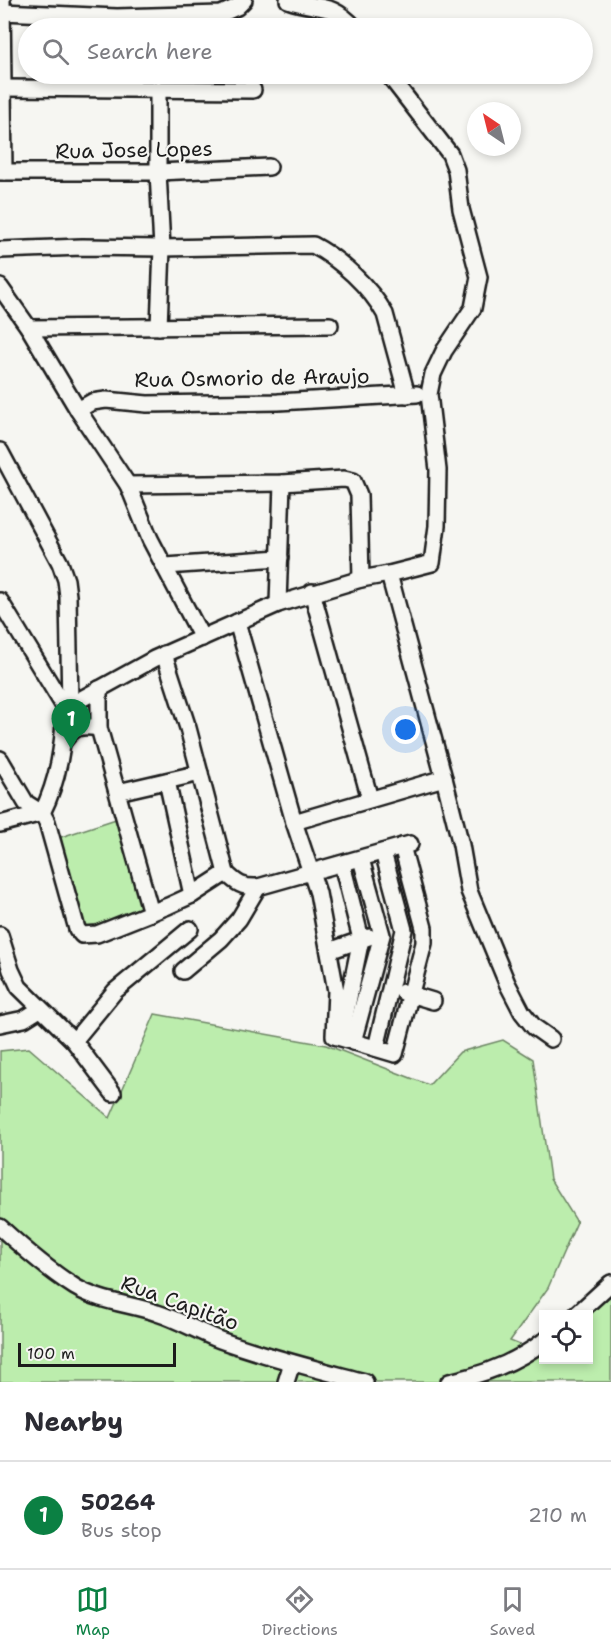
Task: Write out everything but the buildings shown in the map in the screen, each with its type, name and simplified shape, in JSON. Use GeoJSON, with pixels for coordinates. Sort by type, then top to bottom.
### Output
{"type":"FeatureCollection","features":[{"type":"Feature","properties":{"kind":"street"},"geometry":{"type":"LineString","coordinates":[[2,172],[2,6],[117,17],[221,14],[237,8],[244,0]]}},
{"type":"Feature","properties":{"kind":"street"},"geometry":{"type":"LineString","coordinates":[[288,0],[318,4],[333,9],[347,18]]}},
{"type":"Feature","properties":{"kind":"street"},"geometry":{"type":"LineString","coordinates":[[67,707],[164,654],[278,604],[312,592],[432,563],[437,526],[438,470],[429,394],[433,374],[444,351],[473,308],[479,277],[461,209],[456,170],[450,154],[396,84]]}},
{"type":"Feature","properties":{"kind":"street"},"geometry":{"type":"LineString","coordinates":[[2,88],[253,90]]}},
{"type":"Feature","properties":{"kind":"street"},"geometry":{"type":"LineString","coordinates":[[158,89],[158,172],[162,248],[159,327]]}},
{"type":"Feature","properties":{"kind":"street","name":"Rua Jose Lopes"},"geometry":{"type":"LineString","coordinates":[[2,172],[158,172],[269,167]]}},
{"type":"Feature","properties":{"kind":"street"},"geometry":{"type":"LineString","coordinates":[[0,250],[314,245],[374,295],[386,314],[407,395]]}},
{"type":"Feature","properties":{"kind":"street"},"geometry":{"type":"LineString","coordinates":[[0,287],[128,485],[150,538],[202,638]]}},
{"type":"Feature","properties":{"kind":"street"},"geometry":{"type":"LineString","coordinates":[[28,328],[330,325]]}},
{"type":"Feature","properties":{"kind":"street","name":"Rua Osmorio de Araujo"},"geometry":{"type":"LineString","coordinates":[[78,410],[92,402],[106,400],[147,404],[278,402],[429,394]]}},
{"type":"Feature","properties":{"kind":"street"},"geometry":{"type":"LineString","coordinates":[[0,451],[60,563],[66,580],[68,596],[67,707],[63,742],[55,783],[42,813]]}},
{"type":"Feature","properties":{"kind":"street"},"geometry":{"type":"LineString","coordinates":[[128,485],[282,483],[344,479],[355,483],[359,495],[361,579]]}},
{"type":"Feature","properties":{"kind":"street"},"geometry":{"type":"LineString","coordinates":[[278,604],[282,483]]}},
{"type":"Feature","properties":{"kind":"street"},"geometry":{"type":"LineString","coordinates":[[166,566],[280,558]]}},
{"type":"Feature","properties":{"kind":"street"},"geometry":{"type":"LineString","coordinates":[[389,574],[461,845],[469,891],[522,1012],[534,1027],[551,1039]]}},
{"type":"Feature","properties":{"kind":"street"},"geometry":{"type":"LineString","coordinates":[[312,592],[370,800]]}},
{"type":"Feature","properties":{"kind":"street"},"geometry":{"type":"LineString","coordinates":[[0,602],[67,707]]}},
{"type":"Feature","properties":{"kind":"street"},"geometry":{"type":"LineString","coordinates":[[237,622],[294,822],[318,893],[334,975],[342,1039]]}},
{"type":"Feature","properties":{"kind":"street"},"geometry":{"type":"LineString","coordinates":[[164,654],[200,773],[226,873],[237,884],[258,887],[407,845],[427,927],[395,1054],[342,1039]]}},
{"type":"Feature","properties":{"kind":"street"},"geometry":{"type":"LineString","coordinates":[[99,689],[99,728],[151,913]]}},
{"type":"Feature","properties":{"kind":"street"},"geometry":{"type":"LineString","coordinates":[[63,742],[76,728],[85,726],[99,728]]}},
{"type":"Feature","properties":{"kind":"street"},"geometry":{"type":"LineString","coordinates":[[0,759],[26,803],[42,813],[52,835],[77,929],[82,935],[97,934],[151,913],[192,895],[226,873]]}},
{"type":"Feature","properties":{"kind":"street"},"geometry":{"type":"LineString","coordinates":[[118,792],[200,773]]}},
{"type":"Feature","properties":{"kind":"street"},"geometry":{"type":"LineString","coordinates":[[294,822],[444,778]]}},
{"type":"Feature","properties":{"kind":"street"},"geometry":{"type":"LineString","coordinates":[[167,781],[192,895]]}},
{"type":"Feature","properties":{"kind":"street"},"geometry":{"type":"LineString","coordinates":[[0,825],[42,813]]}},
{"type":"Feature","properties":{"kind":"street"},"geometry":{"type":"LineString","coordinates":[[376,1048],[392,989],[404,930],[383,852]]}},
{"type":"Feature","properties":{"kind":"street"},"geometry":{"type":"LineString","coordinates":[[342,1039],[370,983],[382,935],[361,859]]}},
{"type":"Feature","properties":{"kind":"street"},"geometry":{"type":"LineString","coordinates":[[342,864],[361,939],[351,980],[342,1039]]}},
{"type":"Feature","properties":{"kind":"street"},"geometry":{"type":"LineString","coordinates":[[183,971],[221,939],[239,919],[258,887]]}},
{"type":"Feature","properties":{"kind":"street"},"geometry":{"type":"LineString","coordinates":[[329,951],[361,939],[427,927]]}},
{"type":"Feature","properties":{"kind":"street"},"geometry":{"type":"LineString","coordinates":[[74,1041],[114,991],[190,929]]}},
{"type":"Feature","properties":{"kind":"street"},"geometry":{"type":"LineString","coordinates":[[0,934],[14,980],[24,994],[74,1041],[113,1093]]}},
{"type":"Feature","properties":{"kind":"street"},"geometry":{"type":"LineString","coordinates":[[334,975],[433,1001]]}},
{"type":"Feature","properties":{"kind":"street"},"geometry":{"type":"LineString","coordinates":[[0,1024],[24,1019],[40,1009]]}},
{"type":"Feature","properties":{"kind":"street","name":"Rua Capitão"},"geometry":{"type":"LineString","coordinates":[[0,1227],[37,1260],[77,1288],[118,1303],[152,1311],[219,1340],[364,1382]]}},
{"type":"Feature","properties":{"kind":"street"},"geometry":{"type":"LineString","coordinates":[[581,1310],[611,1283]]}},
{"type":"Feature","properties":{"kind":"street"},"geometry":{"type":"LineString","coordinates":[[449,1382],[472,1377],[528,1353],[539,1344]]}},
{"type":"Feature","properties":{"kind":"street"},"geometry":{"type":"LineString","coordinates":[[286,1382],[292,1363]]}},
{"type":"Feature","properties":{"kind":"green space"},"geometry":{"type":"Polygon","coordinates":[[[119,818],[144,909],[86,929],[58,838],[119,818]]]}},
{"type":"Feature","properties":{"kind":"green space"},"geometry":{"type":"Polygon","coordinates":[[[155,1014],[326,1045],[429,1085],[460,1052],[503,1040],[533,1059],[550,1179],[577,1222],[548,1288],[510,1341],[530,1349],[539,1341],[539,1364],[593,1364],[593,1310],[580,1310],[611,1282],[611,1382],[0,1382],[0,1051],[29,1048],[110,1118],[155,1014]]]}},
{"type":"Feature","properties":{"kind":"place","name":"50264"},"geometry":{"type":"Point","coordinates":[71,749]}}]}
